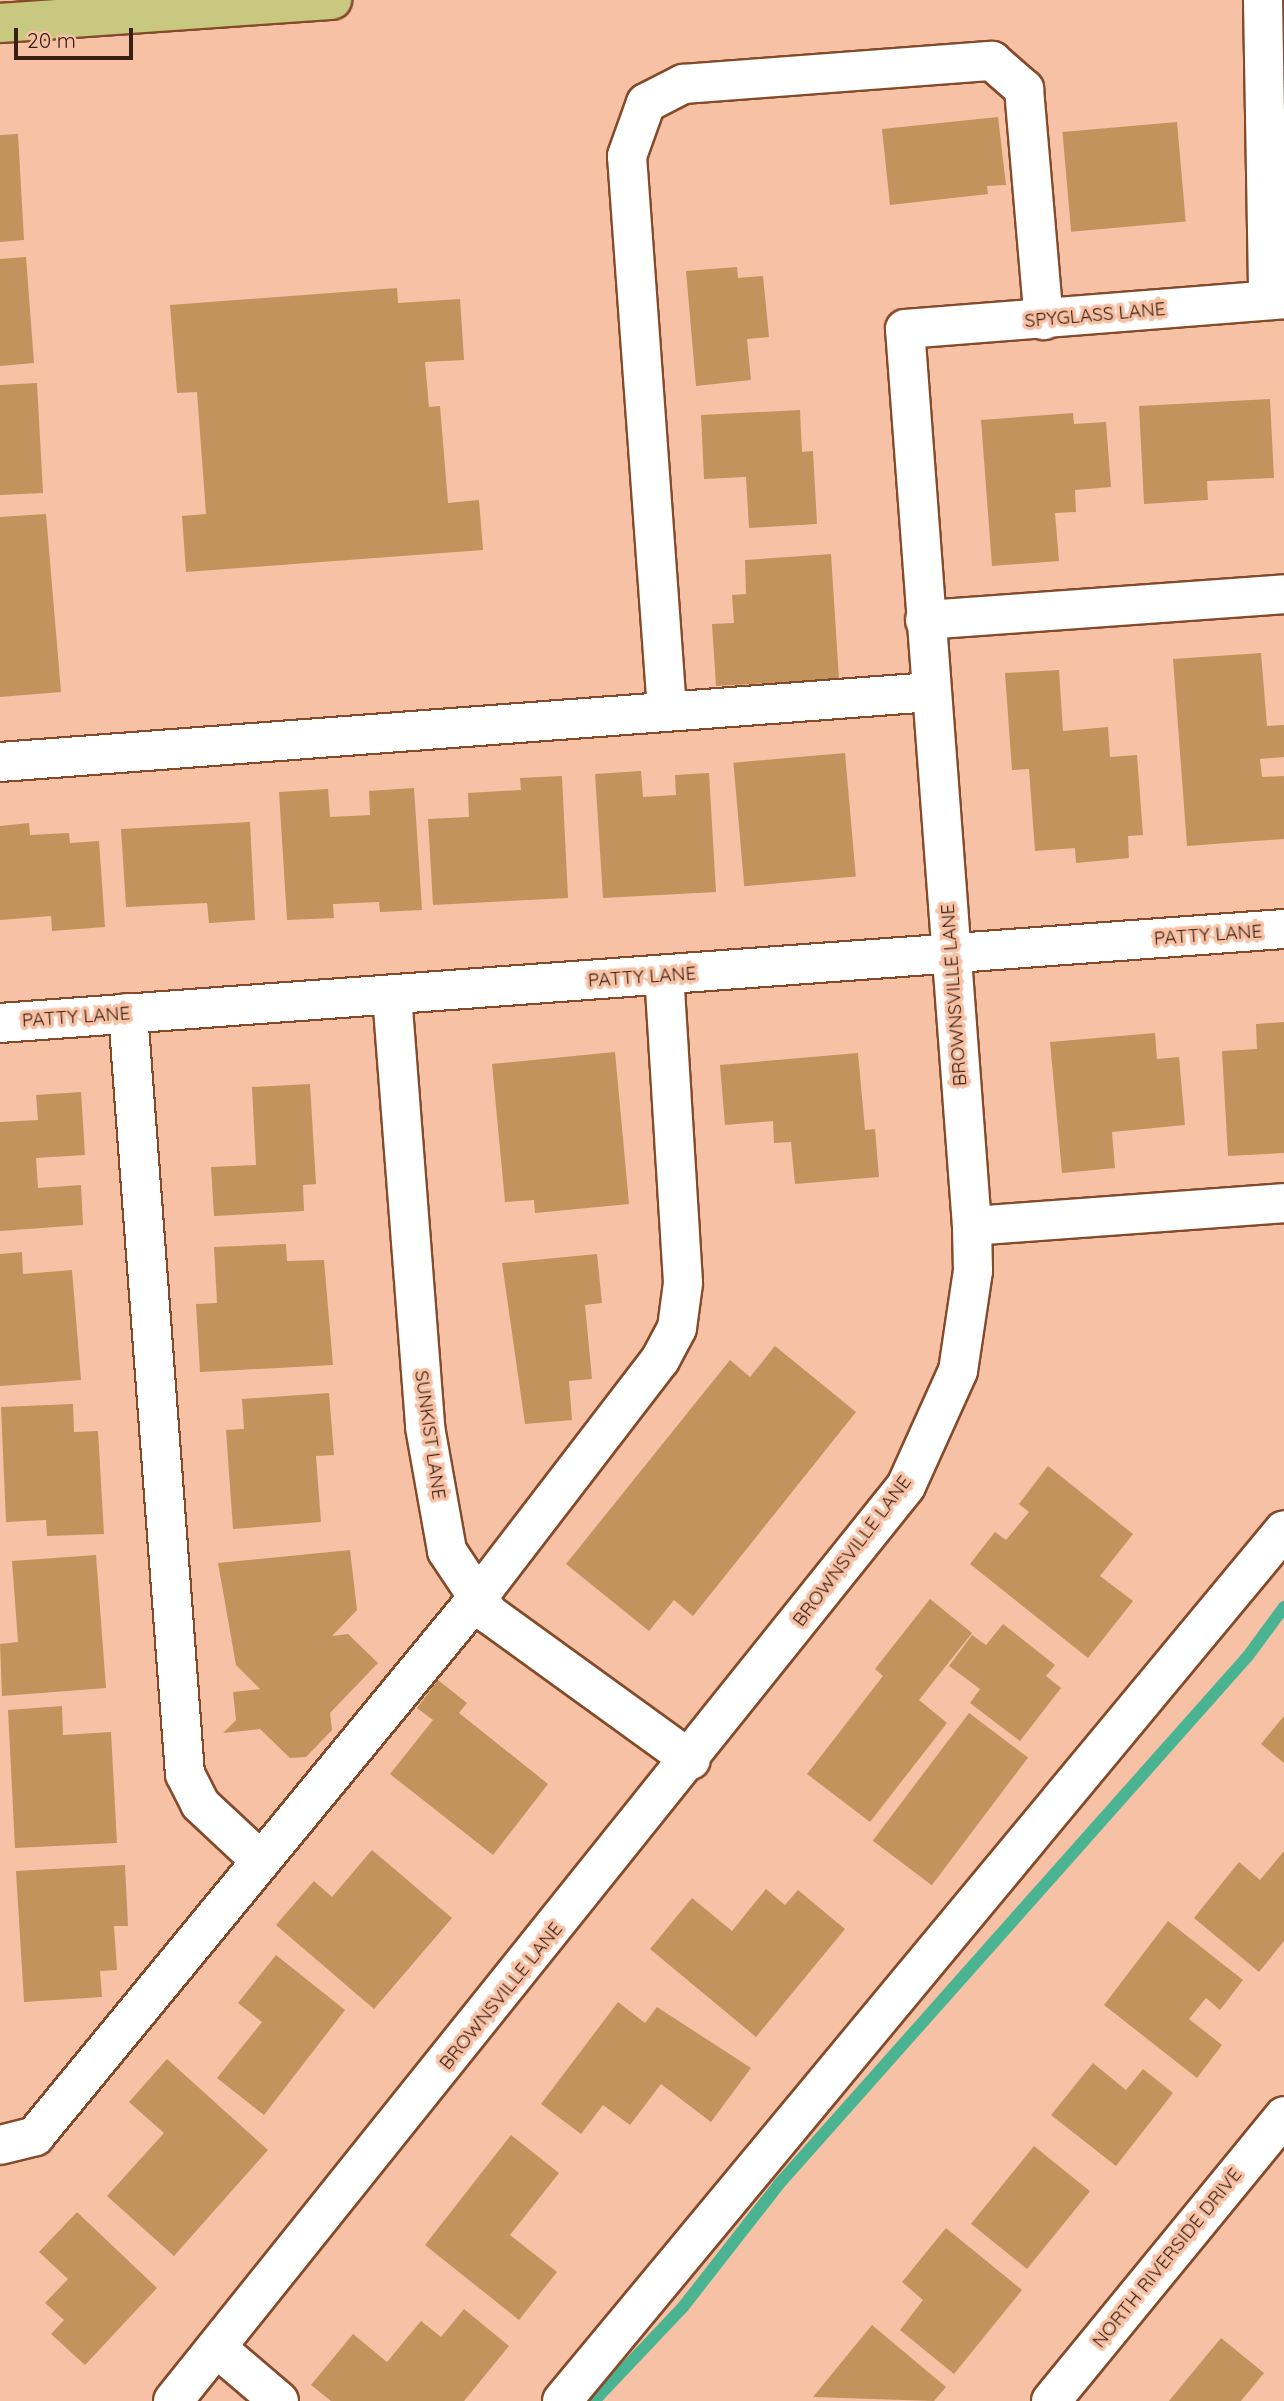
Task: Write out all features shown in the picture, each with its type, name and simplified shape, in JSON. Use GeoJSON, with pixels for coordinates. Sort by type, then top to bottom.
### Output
{"type":"FeatureCollection","features":[{"type":"Feature","properties":{"kind":"main road"},"geometry":{"type":"LineString","coordinates":[[0,23],[332,0]]}},
{"type":"Feature","properties":{"kind":"street"},"geometry":{"type":"LineString","coordinates":[[1263,0],[1276,299]]}},
{"type":"Feature","properties":{"kind":"street"},"geometry":{"type":"LineString","coordinates":[[667,710],[627,156],[646,103],[683,85],[992,61],[1024,89],[1044,320]]}},
{"type":"Feature","properties":{"kind":"street","name":"SPYGLASS LANE"},"geometry":{"type":"LineString","coordinates":[[905,329],[1044,320],[1276,299]]}},
{"type":"Feature","properties":{"kind":"street","name":"BROWNSVILLE LANE"},"geometry":{"type":"LineString","coordinates":[[173,2401],[218,2349],[691,1759],[906,1486],[958,1371],[973,1271],[972,1226],[930,692],[905,329]]}},
{"type":"Feature","properties":{"kind":"street"},"geometry":{"type":"LineString","coordinates":[[925,620],[1284,594]]}},
{"type":"Feature","properties":{"kind":"street"},"geometry":{"type":"LineString","coordinates":[[0,762],[930,692]]}},
{"type":"Feature","properties":{"kind":"street","name":"PATTY LANE"},"geometry":{"type":"LineString","coordinates":[[0,1023],[950,956],[1284,929]]}},
{"type":"Feature","properties":{"kind":"street"},"geometry":{"type":"LineString","coordinates":[[0,2144],[35,2136],[478,1597],[660,1360],[677,1328],[682,1283],[664,976]]}},
{"type":"Feature","properties":{"kind":"street","name":"SUNKIST LANE"},"geometry":{"type":"LineString","coordinates":[[392,995],[425,1427],[447,1551],[489,1614],[691,1759]]}},
{"type":"Feature","properties":{"kind":"street"},"geometry":{"type":"LineString","coordinates":[[128,1013],[185,1774],[200,1804],[261,1861]]}},
{"type":"Feature","properties":{"kind":"street"},"geometry":{"type":"LineString","coordinates":[[972,1226],[1284,1203]]}},
{"type":"Feature","properties":{"kind":"street"},"geometry":{"type":"LineString","coordinates":[[562,2401],[1284,1530]]}},
{"type":"Feature","properties":{"kind":"street","name":"NORTH RIVERSIDE DRIVE"},"geometry":{"type":"LineString","coordinates":[[1051,2401],[1284,2116]]}},
{"type":"Feature","properties":{"kind":"street"},"geometry":{"type":"LineString","coordinates":[[218,2349],[279,2401]]}},
{"type":"Feature","properties":{"kind":"building"},"geometry":{"type":"Polygon","coordinates":[[[998,117],[1006,185],[987,186],[988,194],[890,205],[882,129],[998,117]]]}},
{"type":"Feature","properties":{"kind":"building"},"geometry":{"type":"Polygon","coordinates":[[[1177,122],[1186,222],[1071,232],[1062,132],[1177,122]]]}},
{"type":"Feature","properties":{"kind":"building"},"geometry":{"type":"Polygon","coordinates":[[[18,134],[24,240],[0,242],[0,135],[18,134]]]}},
{"type":"Feature","properties":{"kind":"building"},"geometry":{"type":"Polygon","coordinates":[[[26,257],[34,363],[0,366],[0,259],[26,257]]]}},
{"type":"Feature","properties":{"kind":"building"},"geometry":{"type":"Polygon","coordinates":[[[737,267],[738,278],[763,276],[769,337],[747,339],[751,380],[696,386],[686,271],[737,267]]]}},
{"type":"Feature","properties":{"kind":"building"},"geometry":{"type":"Polygon","coordinates":[[[397,288],[398,303],[460,299],[464,360],[425,362],[429,407],[440,406],[448,503],[479,500],[483,550],[186,572],[182,516],[206,514],[197,392],[177,393],[170,305],[397,288]]]}},
{"type":"Feature","properties":{"kind":"building"},"geometry":{"type":"Polygon","coordinates":[[[37,383],[43,493],[0,495],[0,385],[37,383]]]}},
{"type":"Feature","properties":{"kind":"building"},"geometry":{"type":"Polygon","coordinates":[[[1270,399],[1274,478],[1207,481],[1208,500],[1144,504],[1139,406],[1270,399]]]}},
{"type":"Feature","properties":{"kind":"building"},"geometry":{"type":"Polygon","coordinates":[[[800,410],[802,452],[813,451],[817,524],[749,528],[746,477],[704,479],[701,415],[800,410]]]}},
{"type":"Feature","properties":{"kind":"building"},"geometry":{"type":"Polygon","coordinates":[[[1073,413],[1074,424],[1106,422],[1111,487],[1075,490],[1076,512],[1055,513],[1059,561],[992,566],[981,420],[1073,413]]]}},
{"type":"Feature","properties":{"kind":"building"},"geometry":{"type":"Polygon","coordinates":[[[46,514],[61,692],[0,697],[0,517],[46,514]]]}},
{"type":"Feature","properties":{"kind":"building"},"geometry":{"type":"Polygon","coordinates":[[[831,554],[839,679],[716,686],[712,624],[734,623],[732,595],[746,594],[745,560],[831,554]]]}},
{"type":"Feature","properties":{"kind":"building"},"geometry":{"type":"Polygon","coordinates":[[[1261,653],[1267,726],[1284,725],[1284,757],[1260,759],[1262,777],[1284,776],[1284,839],[1187,846],[1173,659],[1261,653]]]}},
{"type":"Feature","properties":{"kind":"building"},"geometry":{"type":"Polygon","coordinates":[[[1059,670],[1063,731],[1108,727],[1110,757],[1137,755],[1143,835],[1128,836],[1129,858],[1076,863],[1075,848],[1035,851],[1029,769],[1012,770],[1005,673],[1059,670]]]}},
{"type":"Feature","properties":{"kind":"building"},"geometry":{"type":"Polygon","coordinates":[[[845,753],[856,877],[744,886],[733,763],[845,753]]]}},
{"type":"Feature","properties":{"kind":"building"},"geometry":{"type":"Polygon","coordinates":[[[641,771],[643,797],[676,795],[675,775],[709,773],[716,892],[603,898],[595,774],[641,771]]]}},
{"type":"Feature","properties":{"kind":"building"},"geometry":{"type":"Polygon","coordinates":[[[562,776],[568,898],[433,905],[428,819],[469,817],[468,793],[521,790],[520,778],[562,776]]]}},
{"type":"Feature","properties":{"kind":"building"},"geometry":{"type":"Polygon","coordinates":[[[414,788],[422,910],[380,912],[379,902],[333,904],[334,918],[287,920],[279,792],[328,789],[330,817],[370,815],[369,791],[414,788]]]}},
{"type":"Feature","properties":{"kind":"building"},"geometry":{"type":"Polygon","coordinates":[[[250,822],[255,920],[209,923],[207,903],[126,907],[121,829],[250,822]]]}},
{"type":"Feature","properties":{"kind":"building"},"geometry":{"type":"Polygon","coordinates":[[[29,823],[30,835],[69,833],[70,843],[99,841],[105,927],[52,931],[51,916],[0,920],[0,826],[29,823]]]}},
{"type":"Feature","properties":{"kind":"building"},"geometry":{"type":"Polygon","coordinates":[[[1284,1022],[1284,1153],[1228,1156],[1222,1051],[1257,1049],[1256,1024],[1284,1022]]]}},
{"type":"Feature","properties":{"kind":"building"},"geometry":{"type":"Polygon","coordinates":[[[1155,1033],[1157,1059],[1179,1057],[1185,1125],[1112,1132],[1115,1168],[1062,1173],[1050,1042],[1155,1033]]]}},
{"type":"Feature","properties":{"kind":"building"},"geometry":{"type":"Polygon","coordinates":[[[615,1052],[629,1204],[535,1213],[534,1200],[505,1202],[492,1064],[615,1052]]]}},
{"type":"Feature","properties":{"kind":"building"},"geometry":{"type":"Polygon","coordinates":[[[858,1053],[865,1130],[875,1129],[879,1177],[795,1184],[791,1142],[774,1143],[773,1121],[725,1125],[720,1065],[858,1053]]]}},
{"type":"Feature","properties":{"kind":"building"},"geometry":{"type":"Polygon","coordinates":[[[310,1084],[316,1184],[303,1185],[304,1211],[214,1216],[211,1167],[256,1165],[252,1087],[310,1084]]]}},
{"type":"Feature","properties":{"kind":"building"},"geometry":{"type":"Polygon","coordinates":[[[81,1092],[85,1155],[36,1158],[38,1188],[81,1185],[83,1225],[0,1231],[0,1122],[38,1120],[36,1095],[81,1092]]]}},
{"type":"Feature","properties":{"kind":"building"},"geometry":{"type":"Polygon","coordinates":[[[286,1244],[287,1261],[324,1260],[333,1365],[200,1372],[196,1304],[217,1303],[214,1247],[286,1244]]]}},
{"type":"Feature","properties":{"kind":"building"},"geometry":{"type":"Polygon","coordinates":[[[22,1252],[23,1274],[72,1270],[81,1380],[0,1386],[0,1254],[22,1252]]]}},
{"type":"Feature","properties":{"kind":"building"},"geometry":{"type":"Polygon","coordinates":[[[597,1254],[602,1303],[585,1305],[592,1379],[569,1381],[572,1420],[525,1424],[502,1263],[597,1254]]]}},
{"type":"Feature","properties":{"kind":"building"},"geometry":{"type":"Polygon","coordinates":[[[775,1346],[856,1412],[693,1616],[674,1600],[649,1631],[566,1564],[730,1360],[750,1377],[775,1346]]]}},
{"type":"Feature","properties":{"kind":"building"},"geometry":{"type":"Polygon","coordinates":[[[329,1393],[334,1455],[316,1456],[321,1522],[233,1529],[226,1430],[244,1429],[242,1399],[329,1393]]]}},
{"type":"Feature","properties":{"kind":"building"},"geometry":{"type":"Polygon","coordinates":[[[73,1404],[74,1432],[98,1431],[104,1534],[47,1536],[46,1520],[6,1522],[1,1407],[73,1404]]]}},
{"type":"Feature","properties":{"kind":"building"},"geometry":{"type":"Polygon","coordinates":[[[1048,1466],[1133,1534],[1100,1576],[1133,1601],[1088,1658],[970,1564],[995,1532],[1006,1540],[1029,1512],[1019,1504],[1048,1466]]]}},
{"type":"Feature","properties":{"kind":"building"},"geometry":{"type":"Polygon","coordinates":[[[350,1550],[357,1610],[332,1636],[348,1634],[378,1663],[330,1713],[332,1730],[306,1757],[290,1758],[260,1729],[223,1733],[236,1720],[233,1692],[260,1689],[236,1665],[218,1563],[350,1550]]]}},
{"type":"Feature","properties":{"kind":"building"},"geometry":{"type":"Polygon","coordinates":[[[96,1555],[106,1688],[2,1696],[0,1644],[18,1642],[12,1561],[96,1555]]]}},
{"type":"Feature","properties":{"kind":"building"},"geometry":{"type":"Polygon","coordinates":[[[930,1599],[972,1633],[919,1700],[947,1723],[870,1822],[807,1774],[883,1676],[875,1669],[930,1599]]]}},
{"type":"Feature","properties":{"kind":"building"},"geometry":{"type":"Polygon","coordinates":[[[1003,1624],[1055,1665],[1046,1676],[1061,1688],[1020,1741],[970,1703],[980,1689],[949,1666],[972,1635],[986,1645],[1003,1624]]]}},
{"type":"Feature","properties":{"kind":"building"},"geometry":{"type":"Polygon","coordinates":[[[438,1680],[467,1703],[459,1713],[548,1784],[493,1855],[390,1774],[433,1720],[417,1708],[438,1680]]]}},
{"type":"Feature","properties":{"kind":"building"},"geometry":{"type":"Polygon","coordinates":[[[62,1706],[63,1735],[111,1732],[117,1843],[15,1848],[8,1710],[62,1706]]]}},
{"type":"Feature","properties":{"kind":"building"},"geometry":{"type":"Polygon","coordinates":[[[969,1713],[1028,1758],[932,1885],[873,1841],[969,1713]]]}},
{"type":"Feature","properties":{"kind":"building"},"geometry":{"type":"Polygon","coordinates":[[[1284,1716],[1284,1763],[1261,1744],[1284,1716]]]}},
{"type":"Feature","properties":{"kind":"building"},"geometry":{"type":"Polygon","coordinates":[[[372,1850],[452,1918],[374,2009],[276,1925],[314,1881],[332,1897],[372,1850]]]}},
{"type":"Feature","properties":{"kind":"building"},"geometry":{"type":"Polygon","coordinates":[[[1284,1851],[1284,1941],[1259,1972],[1194,1918],[1239,1862],[1260,1880],[1284,1851]]]}},
{"type":"Feature","properties":{"kind":"building"},"geometry":{"type":"Polygon","coordinates":[[[125,1865],[128,1926],[114,1926],[117,1970],[100,1971],[102,1997],[24,2002],[16,1871],[125,1865]]]}},
{"type":"Feature","properties":{"kind":"building"},"geometry":{"type":"Polygon","coordinates":[[[766,1889],[785,1905],[798,1890],[845,1929],[756,2037],[650,1949],[692,1898],[732,1931],[766,1889]]]}},
{"type":"Feature","properties":{"kind":"building"},"geometry":{"type":"Polygon","coordinates":[[[1168,1921],[1243,1980],[1220,2010],[1206,1998],[1189,2019],[1222,2045],[1197,2078],[1104,2005],[1168,1921]]]}},
{"type":"Feature","properties":{"kind":"building"},"geometry":{"type":"Polygon","coordinates":[[[276,1955],[345,2010],[264,2115],[217,2078],[262,2022],[238,2003],[276,1955]]]}},
{"type":"Feature","properties":{"kind":"building"},"geometry":{"type":"Polygon","coordinates":[[[618,2002],[645,2023],[657,2007],[751,2068],[711,2122],[661,2084],[630,2125],[603,2105],[581,2134],[541,2104],[618,2002]]]}},
{"type":"Feature","properties":{"kind":"building"},"geometry":{"type":"Polygon","coordinates":[[[167,2059],[268,2150],[174,2256],[107,2196],[164,2133],[129,2102],[167,2059]]]}},
{"type":"Feature","properties":{"kind":"building"},"geometry":{"type":"Polygon","coordinates":[[[1093,2063],[1126,2090],[1143,2069],[1173,2093],[1116,2166],[1051,2115],[1093,2063]]]}},
{"type":"Feature","properties":{"kind":"building"},"geometry":{"type":"Polygon","coordinates":[[[511,2135],[559,2173],[510,2235],[557,2272],[519,2320],[425,2245],[511,2135]]]}},
{"type":"Feature","properties":{"kind":"building"},"geometry":{"type":"Polygon","coordinates":[[[1034,2146],[1090,2191],[1027,2269],[971,2224],[1034,2146]]]}},
{"type":"Feature","properties":{"kind":"building"},"geometry":{"type":"Polygon","coordinates":[[[77,2212],[157,2288],[85,2365],[51,2334],[64,2320],[45,2303],[68,2279],[39,2252],[77,2212]]]}},
{"type":"Feature","properties":{"kind":"building"},"geometry":{"type":"Polygon","coordinates":[[[946,2228],[1022,2290],[954,2374],[900,2330],[923,2300],[902,2282],[946,2228]]]}},
{"type":"Feature","properties":{"kind":"building"},"geometry":{"type":"Polygon","coordinates":[[[464,2309],[509,2346],[464,2401],[331,2401],[311,2385],[353,2334],[387,2362],[421,2321],[441,2337],[464,2309]]]}},
{"type":"Feature","properties":{"kind":"building"},"geometry":{"type":"Polygon","coordinates":[[[872,2325],[946,2387],[934,2401],[813,2397],[872,2325]]]}},
{"type":"Feature","properties":{"kind":"building"},"geometry":{"type":"Polygon","coordinates":[[[1221,2338],[1264,2373],[1241,2401],[1169,2401],[1221,2338]]]}},
{"type":"Feature","properties":{"kind":"waterway"},"geometry":{"type":"LineString","coordinates":[[594,2401],[683,2307],[779,2184],[1248,1656],[1284,1607]]}}]}
